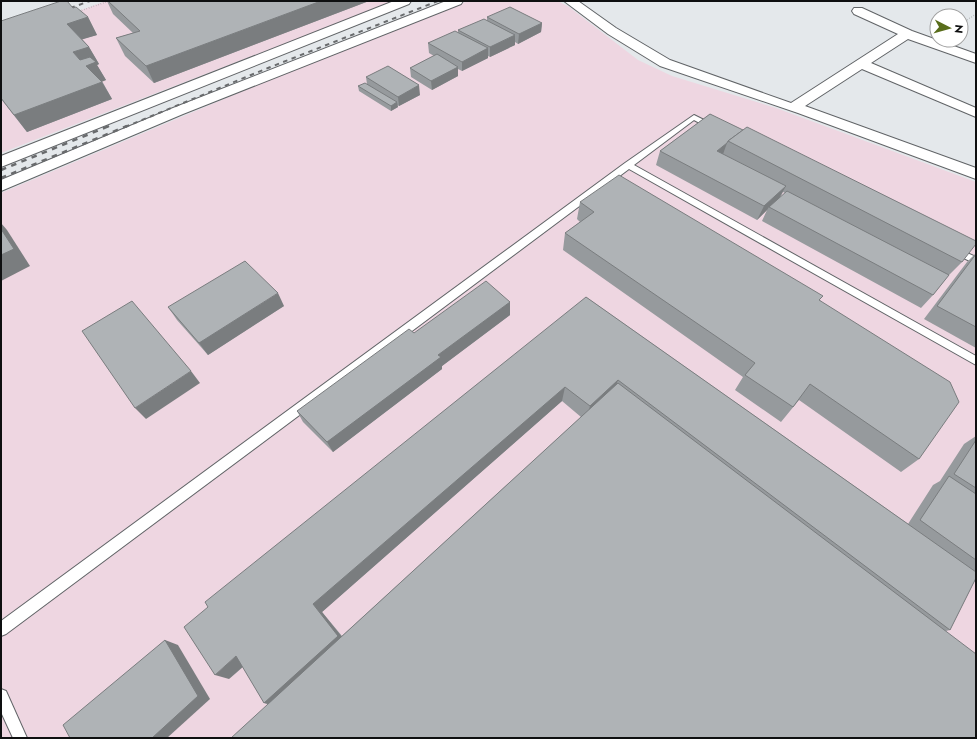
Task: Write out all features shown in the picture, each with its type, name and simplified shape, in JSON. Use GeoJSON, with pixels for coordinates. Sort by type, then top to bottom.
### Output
{"type":"FeatureCollection","features":[{"type":"Feature","properties":{"kind":"street"},"geometry":{"type":"LineString","coordinates":[[1,162],[405,1]]}},
{"type":"Feature","properties":{"kind":"street"},"geometry":{"type":"LineString","coordinates":[[1,186],[178,112],[457,1]]}},
{"type":"Feature","properties":{"kind":"street"},"geometry":{"type":"LineString","coordinates":[[570,1],[612,31],[665,63],[802,110],[975,173]]}},
{"type":"Feature","properties":{"kind":"street"},"geometry":{"type":"LineString","coordinates":[[858,11],[907,34],[976,59]]}},
{"type":"Feature","properties":{"kind":"street"},"geometry":{"type":"LineString","coordinates":[[793,108],[907,34]]}},
{"type":"Feature","properties":{"kind":"street"},"geometry":{"type":"LineString","coordinates":[[862,64],[976,113]]}},
{"type":"Feature","properties":{"kind":"lane"},"geometry":{"type":"LineString","coordinates":[[1,630],[694,117],[722,131]]}},
{"type":"Feature","properties":{"kind":"lane"},"geometry":{"type":"LineString","coordinates":[[628,165],[976,361]]}},
{"type":"Feature","properties":{"kind":"lane"},"geometry":{"type":"LineString","coordinates":[[948,247],[976,261]]}},
{"type":"Feature","properties":{"kind":"lane"},"geometry":{"type":"LineString","coordinates":[[1,696],[20,738]]}},
{"type":"Feature","properties":{"kind":"path"},"geometry":{"type":"LineString","coordinates":[[73,13],[109,1]]}},
{"type":"Feature","properties":{"kind":"shaded area"},"geometry":{"type":"Polygon","coordinates":[[[106,1],[395,1],[1,153],[1,39],[106,1]]]}},
{"type":"Feature","properties":{"kind":"shaded area"},"geometry":{"type":"Polygon","coordinates":[[[468,1],[558,1],[569,7],[638,60],[672,76],[776,108],[976,182],[976,738],[1,738],[1,193],[269,80],[468,1]]]}},
{"type":"Feature","properties":{"kind":"building"},"geometry":{"type":"Polygon","coordinates":[[[61,1],[67,1],[73,8],[76,7],[88,17],[67,24],[89,47],[73,52],[80,60],[90,57],[96,62],[86,66],[102,82],[14,115],[1,98],[1,21],[61,1]]]}},
{"type":"Feature","properties":{"kind":"building"},"geometry":{"type":"Polygon","coordinates":[[[108,1],[321,1],[146,66],[116,38],[140,31],[108,1]]]}},
{"type":"Feature","properties":{"kind":"building"},"geometry":{"type":"Polygon","coordinates":[[[510,7],[542,23],[519,34],[487,17],[510,7]]]}},
{"type":"Feature","properties":{"kind":"building"},"geometry":{"type":"Polygon","coordinates":[[[484,19],[515,35],[490,47],[458,30],[484,19]]]}},
{"type":"Feature","properties":{"kind":"building"},"geometry":{"type":"Polygon","coordinates":[[[455,31],[488,48],[462,62],[428,43],[455,31]]]}},
{"type":"Feature","properties":{"kind":"building"},"geometry":{"type":"Polygon","coordinates":[[[437,54],[458,67],[431,81],[410,68],[437,54]]]}},
{"type":"Feature","properties":{"kind":"building"},"geometry":{"type":"Polygon","coordinates":[[[388,66],[419,85],[398,97],[366,77],[388,66]]]}},
{"type":"Feature","properties":{"kind":"building"},"geometry":{"type":"Polygon","coordinates":[[[365,83],[397,102],[391,106],[358,86],[365,83]]]}},
{"type":"Feature","properties":{"kind":"building"},"geometry":{"type":"Polygon","coordinates":[[[710,114],[743,130],[717,151],[786,186],[764,206],[660,151],[710,114]]]}},
{"type":"Feature","properties":{"kind":"building"},"geometry":{"type":"Polygon","coordinates":[[[747,127],[976,241],[976,244],[962,262],[728,141],[747,127]]]}},
{"type":"Feature","properties":{"kind":"building"},"geometry":{"type":"Polygon","coordinates":[[[619,175],[823,296],[819,300],[950,382],[959,402],[919,459],[810,384],[793,407],[745,375],[755,363],[565,233],[594,212],[580,202],[619,175]]]}},
{"type":"Feature","properties":{"kind":"building"},"geometry":{"type":"Polygon","coordinates":[[[787,191],[949,275],[933,295],[769,207],[787,191]]]}},
{"type":"Feature","properties":{"kind":"building"},"geometry":{"type":"Polygon","coordinates":[[[1,229],[14,249],[1,255],[1,229]]]}},
{"type":"Feature","properties":{"kind":"building"},"geometry":{"type":"Polygon","coordinates":[[[976,254],[976,327],[937,306],[976,254]]]}},
{"type":"Feature","properties":{"kind":"building"},"geometry":{"type":"Polygon","coordinates":[[[245,261],[278,293],[199,343],[168,307],[245,261]]]}},
{"type":"Feature","properties":{"kind":"building"},"geometry":{"type":"Polygon","coordinates":[[[486,281],[510,302],[438,355],[441,357],[327,442],[297,411],[409,329],[414,333],[486,281]]]}},
{"type":"Feature","properties":{"kind":"building"},"geometry":{"type":"Polygon","coordinates":[[[586,297],[976,572],[976,578],[950,630],[618,380],[590,406],[565,387],[313,604],[338,636],[264,703],[236,656],[215,675],[184,627],[208,607],[205,602],[586,297]]]}},
{"type":"Feature","properties":{"kind":"building"},"geometry":{"type":"Polygon","coordinates":[[[132,301],[191,371],[135,408],[82,331],[132,301]]]}},
{"type":"Feature","properties":{"kind":"building"},"geometry":{"type":"Polygon","coordinates":[[[618,383],[976,654],[976,738],[231,738],[618,383]]]}},
{"type":"Feature","properties":{"kind":"building"},"geometry":{"type":"Polygon","coordinates":[[[976,440],[976,488],[954,474],[976,440]]]}},
{"type":"Feature","properties":{"kind":"building"},"geometry":{"type":"Polygon","coordinates":[[[949,476],[976,494],[976,560],[920,520],[949,476]]]}},
{"type":"Feature","properties":{"kind":"building"},"geometry":{"type":"Polygon","coordinates":[[[165,640],[198,696],[152,738],[70,738],[63,725],[165,640]]]}},
{"type":"Feature","properties":{"kind":"railway"},"geometry":{"type":"LineString","coordinates":[[62,11],[90,1]]}},
{"type":"Feature","properties":{"kind":"railway"},"geometry":{"type":"LineString","coordinates":[[125,127],[268,68],[438,1]]}},
{"type":"Feature","properties":{"kind":"railway"},"geometry":{"type":"LineString","coordinates":[[1,170],[109,126],[107,127]]}},
{"type":"Feature","properties":{"kind":"railway"},"geometry":{"type":"LineString","coordinates":[[1,178],[127,126]]}}]}
